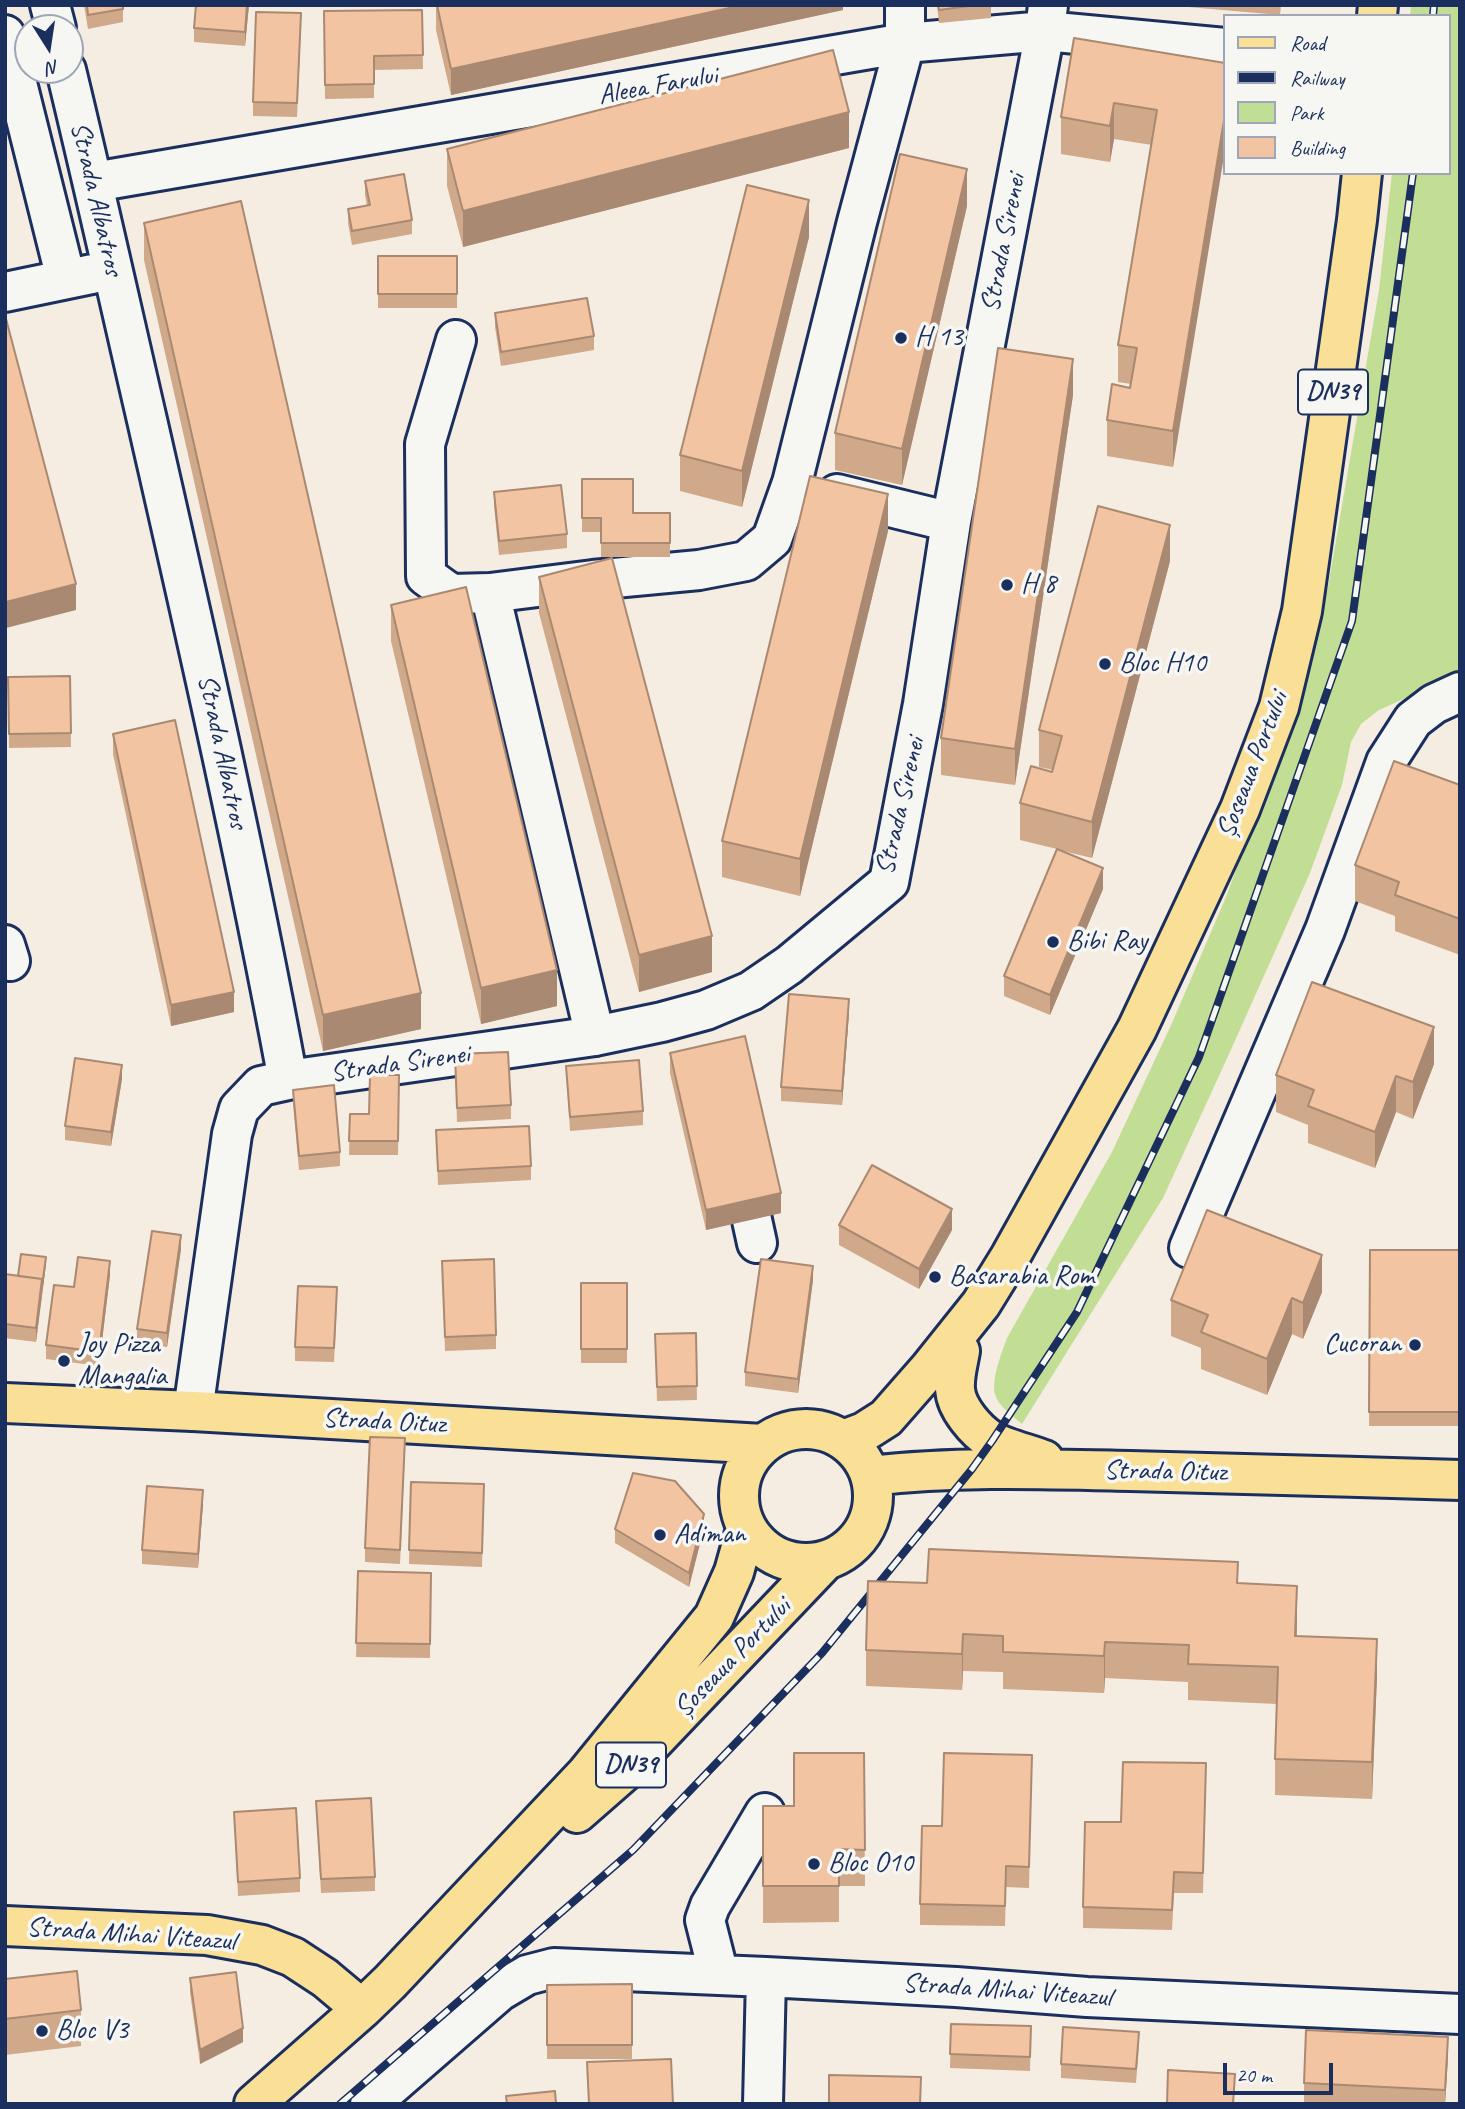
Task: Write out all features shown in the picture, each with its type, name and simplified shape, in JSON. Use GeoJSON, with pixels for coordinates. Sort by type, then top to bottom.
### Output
{"type":"FeatureCollection","features":[{"type":"Feature","properties":{"kind":"main road","name":"Șoseaua Portului"},"geometry":{"type":"LineString","coordinates":[[870,1476],[960,1351],[981,1304],[1137,1029],[1240,809],[1279,707],[1302,611],[1362,175]]}},
{"type":"Feature","properties":{"kind":"main road","name":"Șoseaua Portului"},"geometry":{"type":"LineString","coordinates":[[843,1440],[864,1432],[886,1418],[929,1370],[981,1304]]}},
{"type":"Feature","properties":{"kind":"main road"},"geometry":{"type":"LineString","coordinates":[[960,1351],[954,1392],[966,1416],[992,1441],[1069,1469]]}},
{"type":"Feature","properties":{"kind":"main road","name":"Strada Oituz"},"geometry":{"type":"LineString","coordinates":[[5,1404],[193,1411],[763,1444]]}},
{"type":"Feature","properties":{"kind":"main road"},"geometry":{"type":"LineString","coordinates":[[763,1444],[784,1433],[810,1429],[827,1432],[843,1440],[859,1456],[870,1476]]}},
{"type":"Feature","properties":{"kind":"main road","name":"DN39"},"geometry":{"type":"LineString","coordinates":[[763,1444],[753,1455],[740,1483],[739,1507],[746,1529],[760,1546],[780,1559],[802,1564],[825,1561],[853,1546],[866,1528],[873,1508],[870,1476]]}},
{"type":"Feature","properties":{"kind":"main road","name":"Strada Oituz"},"geometry":{"type":"LineString","coordinates":[[870,1476],[972,1469],[1069,1469],[1460,1480]]}},
{"type":"Feature","properties":{"kind":"main road","name":"Șoseaua Portului"},"geometry":{"type":"LineString","coordinates":[[254,2104],[362,2009],[421,1951],[587,1773],[714,1617],[734,1572],[746,1529]]}},
{"type":"Feature","properties":{"kind":"main road","name":"Șoseaua Portului"},"geometry":{"type":"LineString","coordinates":[[421,1951],[625,1771],[825,1561]]}},
{"type":"Feature","properties":{"kind":"main road","name":"Strada Mihai Viteazul"},"geometry":{"type":"LineString","coordinates":[[5,1926],[207,1935],[262,1945],[293,1957],[325,1978],[362,2009]]}},
{"type":"Feature","properties":{"kind":"street"},"geometry":{"type":"LineString","coordinates":[[456,340],[425,444],[426,576],[451,594],[490,593],[699,570],[746,561],[772,539],[792,483],[905,43],[905,5]]}},
{"type":"Feature","properties":{"kind":"street","name":"Aleea Farului"},"geometry":{"type":"LineString","coordinates":[[94,182],[1046,18],[1224,48]]}},
{"type":"Feature","properties":{"kind":"street","name":"Strada Sirenei"},"geometry":{"type":"LineString","coordinates":[[288,1080],[595,1036],[706,1010],[751,991],[789,965],[889,882],[923,704],[951,522],[1046,18]]}},
{"type":"Feature","properties":{"kind":"street"},"geometry":{"type":"LineString","coordinates":[[5,35],[66,279]]}},
{"type":"Feature","properties":{"kind":"street","name":"Strada Albatros"},"geometry":{"type":"LineString","coordinates":[[70,84],[210,693],[288,1080]]}},
{"type":"Feature","properties":{"kind":"street"},"geometry":{"type":"LineString","coordinates":[[5,292],[112,270]]}},
{"type":"Feature","properties":{"kind":"street"},"geometry":{"type":"LineString","coordinates":[[792,483],[951,522]]}},
{"type":"Feature","properties":{"kind":"street"},"geometry":{"type":"LineString","coordinates":[[490,593],[595,1036]]}},
{"type":"Feature","properties":{"kind":"street"},"geometry":{"type":"LineString","coordinates":[[1189,1248],[1325,930],[1386,762],[1413,720],[1434,705],[1460,692]]}},
{"type":"Feature","properties":{"kind":"street"},"geometry":{"type":"LineString","coordinates":[[706,1010],[715,1049]]}},
{"type":"Feature","properties":{"kind":"street"},"geometry":{"type":"LineString","coordinates":[[193,1411],[232,1134],[239,1110],[261,1086],[288,1080]]}},
{"type":"Feature","properties":{"kind":"street"},"geometry":{"type":"LineString","coordinates":[[734,1140],[757,1243]]}},
{"type":"Feature","properties":{"kind":"street"},"geometry":{"type":"LineString","coordinates":[[719,1975],[705,1920],[710,1906],[765,1813]]}},
{"type":"Feature","properties":{"kind":"street","name":"Strada Mihai Viteazul"},"geometry":{"type":"LineString","coordinates":[[370,2104],[500,1991],[527,1975],[554,1968],[1460,2014]]}},
{"type":"Feature","properties":{"kind":"street"},"geometry":{"type":"LineString","coordinates":[[763,2104],[766,1977]]}},
{"type":"Feature","properties":{"kind":"green space"},"geometry":{"type":"Polygon","coordinates":[[[1411,5],[1460,5],[1460,678],[1379,710],[1361,724],[1351,742],[1342,785],[1310,873],[1163,1198],[1022,1424],[1002,1407],[995,1394],[996,1374],[1007,1338],[1112,1152],[1172,1023],[1226,897],[1279,752],[1328,587],[1379,290],[1392,175],[1451,175],[1451,14],[1410,14],[1411,5]]]}},
{"type":"Feature","properties":{"kind":"building"},"geometry":{"type":"Polygon","coordinates":[[[87,5],[123,5],[123,9],[88,15],[87,5]]]}},
{"type":"Feature","properties":{"kind":"building"},"geometry":{"type":"Polygon","coordinates":[[[196,5],[247,5],[245,32],[194,28],[196,5]]]}},
{"type":"Feature","properties":{"kind":"building"},"geometry":{"type":"Polygon","coordinates":[[[437,5],[743,5],[451,69],[437,5]]]}},
{"type":"Feature","properties":{"kind":"building"},"geometry":{"type":"Polygon","coordinates":[[[938,5],[976,5],[939,10],[938,5]]]}},
{"type":"Feature","properties":{"kind":"building"},"geometry":{"type":"Polygon","coordinates":[[[422,10],[423,55],[374,56],[374,84],[325,85],[324,11],[422,10]]]}},
{"type":"Feature","properties":{"kind":"building"},"geometry":{"type":"Polygon","coordinates":[[[256,12],[301,13],[297,103],[253,102],[256,12]]]}},
{"type":"Feature","properties":{"kind":"building"},"geometry":{"type":"Polygon","coordinates":[[[1074,38],[1224,63],[1224,120],[1173,431],[1107,420],[1112,384],[1130,388],[1137,348],[1118,345],[1157,110],[1114,103],[1110,126],[1061,117],[1074,38]]]}},
{"type":"Feature","properties":{"kind":"building"},"geometry":{"type":"Polygon","coordinates":[[[833,50],[849,112],[463,211],[447,149],[833,50]]]}},
{"type":"Feature","properties":{"kind":"building","name":"H 13"},"geometry":{"type":"Polygon","coordinates":[[[900,154],[967,169],[902,449],[835,433],[900,154]]]}},
{"type":"Feature","properties":{"kind":"building"},"geometry":{"type":"Polygon","coordinates":[[[404,174],[412,220],[352,231],[348,209],[370,205],[365,181],[404,174]]]}},
{"type":"Feature","properties":{"kind":"building"},"geometry":{"type":"Polygon","coordinates":[[[747,185],[809,200],[742,471],[680,455],[747,185]]]}},
{"type":"Feature","properties":{"kind":"building"},"geometry":{"type":"Polygon","coordinates":[[[241,201],[421,993],[323,1015],[144,223],[241,201]]]}},
{"type":"Feature","properties":{"kind":"building"},"geometry":{"type":"Polygon","coordinates":[[[378,256],[457,256],[457,294],[378,294],[378,256]]]}},
{"type":"Feature","properties":{"kind":"building"},"geometry":{"type":"Polygon","coordinates":[[[587,298],[594,336],[501,352],[495,313],[587,298]]]}},
{"type":"Feature","properties":{"kind":"building"},"geometry":{"type":"Polygon","coordinates":[[[5,315],[76,584],[6,602],[5,601],[5,315]]]}},
{"type":"Feature","properties":{"kind":"building","name":"H 8"},"geometry":{"type":"Polygon","coordinates":[[[998,348],[1073,359],[1015,749],[941,738],[998,348]]]}},
{"type":"Feature","properties":{"kind":"building"},"geometry":{"type":"Polygon","coordinates":[[[810,476],[888,494],[800,859],[722,841],[810,476]]]}},
{"type":"Feature","properties":{"kind":"building"},"geometry":{"type":"Polygon","coordinates":[[[582,479],[633,479],[633,513],[670,513],[670,543],[601,543],[601,518],[582,518],[582,479]]]}},
{"type":"Feature","properties":{"kind":"building"},"geometry":{"type":"Polygon","coordinates":[[[561,485],[567,534],[499,541],[494,492],[561,485]]]}},
{"type":"Feature","properties":{"kind":"building","name":"Bloc H10"},"geometry":{"type":"Polygon","coordinates":[[[1098,506],[1170,525],[1092,822],[1020,803],[1031,766],[1052,772],[1062,736],[1039,730],[1098,506]]]}},
{"type":"Feature","properties":{"kind":"building"},"geometry":{"type":"Polygon","coordinates":[[[612,558],[712,936],[639,955],[539,577],[612,558]]]}},
{"type":"Feature","properties":{"kind":"building"},"geometry":{"type":"Polygon","coordinates":[[[466,587],[557,970],[481,988],[391,605],[466,587]]]}},
{"type":"Feature","properties":{"kind":"building"},"geometry":{"type":"Polygon","coordinates":[[[70,676],[71,733],[9,734],[8,677],[70,676]]]}},
{"type":"Feature","properties":{"kind":"building"},"geometry":{"type":"Polygon","coordinates":[[[175,720],[234,992],[171,1005],[113,734],[175,720]]]}},
{"type":"Feature","properties":{"kind":"building"},"geometry":{"type":"Polygon","coordinates":[[[1394,761],[1460,785],[1460,919],[1395,895],[1399,882],[1355,865],[1394,761]]]}},
{"type":"Feature","properties":{"kind":"building","name":"Bibi Ray"},"geometry":{"type":"Polygon","coordinates":[[[1057,849],[1103,868],[1050,995],[1004,976],[1057,849]]]}},
{"type":"Feature","properties":{"kind":"building"},"geometry":{"type":"Polygon","coordinates":[[[1312,982],[1434,1027],[1413,1082],[1396,1076],[1375,1132],[1308,1106],[1314,1090],[1276,1075],[1312,982]]]}},
{"type":"Feature","properties":{"kind":"building"},"geometry":{"type":"Polygon","coordinates":[[[789,994],[849,999],[842,1091],[781,1087],[789,994]]]}},
{"type":"Feature","properties":{"kind":"building"},"geometry":{"type":"Polygon","coordinates":[[[745,1036],[781,1193],[706,1210],[670,1053],[745,1036]]]}},
{"type":"Feature","properties":{"kind":"building"},"geometry":{"type":"Polygon","coordinates":[[[508,1052],[511,1105],[457,1108],[455,1054],[508,1052]]]}},
{"type":"Feature","properties":{"kind":"building"},"geometry":{"type":"Polygon","coordinates":[[[75,1058],[122,1065],[111,1132],[65,1126],[75,1058]]]}},
{"type":"Feature","properties":{"kind":"building"},"geometry":{"type":"Polygon","coordinates":[[[639,1060],[643,1111],[570,1117],[566,1066],[639,1060]]]}},
{"type":"Feature","properties":{"kind":"building"},"geometry":{"type":"Polygon","coordinates":[[[370,1075],[399,1075],[398,1141],[349,1141],[350,1114],[369,1114],[370,1075]]]}},
{"type":"Feature","properties":{"kind":"building"},"geometry":{"type":"Polygon","coordinates":[[[334,1085],[340,1152],[299,1156],[293,1090],[334,1085]]]}},
{"type":"Feature","properties":{"kind":"building"},"geometry":{"type":"Polygon","coordinates":[[[529,1126],[531,1166],[438,1171],[436,1130],[529,1126]]]}},
{"type":"Feature","properties":{"kind":"building"},"geometry":{"type":"Polygon","coordinates":[[[872,1165],[952,1209],[919,1269],[839,1225],[872,1165]]]}},
{"type":"Feature","properties":{"kind":"building"},"geometry":{"type":"Polygon","coordinates":[[[1207,1210],[1322,1255],[1303,1303],[1292,1298],[1267,1359],[1201,1332],[1208,1315],[1171,1300],[1207,1210]]]}},
{"type":"Feature","properties":{"kind":"building"},"geometry":{"type":"Polygon","coordinates":[[[152,1231],[181,1235],[167,1333],[137,1329],[152,1231]]]}},
{"type":"Feature","properties":{"kind":"building","name":"Cucoran"},"geometry":{"type":"Polygon","coordinates":[[[1370,1250],[1460,1250],[1460,1412],[1369,1412],[1370,1250]]]}},
{"type":"Feature","properties":{"kind":"building"},"geometry":{"type":"Polygon","coordinates":[[[21,1254],[46,1257],[42,1286],[42,1279],[18,1276],[21,1254]]]}},
{"type":"Feature","properties":{"kind":"building"},"geometry":{"type":"Polygon","coordinates":[[[78,1257],[110,1261],[99,1352],[46,1345],[54,1285],[74,1287],[78,1257]]]}},
{"type":"Feature","properties":{"kind":"building"},"geometry":{"type":"Polygon","coordinates":[[[494,1259],[496,1335],[445,1337],[442,1261],[494,1259]]]}},
{"type":"Feature","properties":{"kind":"building"},"geometry":{"type":"Polygon","coordinates":[[[761,1259],[813,1266],[798,1379],[745,1372],[761,1259]]]}},
{"type":"Feature","properties":{"kind":"building"},"geometry":{"type":"Polygon","coordinates":[[[5,1274],[42,1279],[36,1328],[5,1324],[5,1274]]]}},
{"type":"Feature","properties":{"kind":"building"},"geometry":{"type":"Polygon","coordinates":[[[581,1283],[627,1283],[627,1349],[581,1349],[581,1283]]]}},
{"type":"Feature","properties":{"kind":"building"},"geometry":{"type":"Polygon","coordinates":[[[298,1286],[337,1287],[334,1348],[295,1347],[298,1286]]]}},
{"type":"Feature","properties":{"kind":"building"},"geometry":{"type":"Polygon","coordinates":[[[696,1333],[697,1386],[657,1387],[655,1334],[696,1333]]]}},
{"type":"Feature","properties":{"kind":"building"},"geometry":{"type":"Polygon","coordinates":[[[370,1437],[405,1438],[400,1550],[365,1548],[370,1437]]]}},
{"type":"Feature","properties":{"kind":"building","name":"Adiman"},"geometry":{"type":"Polygon","coordinates":[[[633,1473],[675,1481],[704,1514],[689,1573],[615,1529],[633,1473]]]}},
{"type":"Feature","properties":{"kind":"building"},"geometry":{"type":"Polygon","coordinates":[[[411,1482],[484,1484],[482,1553],[409,1550],[411,1482]]]}},
{"type":"Feature","properties":{"kind":"building"},"geometry":{"type":"Polygon","coordinates":[[[147,1486],[203,1490],[198,1554],[142,1550],[147,1486]]]}},
{"type":"Feature","properties":{"kind":"building"},"geometry":{"type":"Polygon","coordinates":[[[929,1549],[1238,1562],[1237,1583],[1297,1586],[1295,1636],[1377,1639],[1372,1762],[1275,1759],[1278,1667],[1188,1664],[1189,1645],[1105,1642],[1104,1656],[1003,1652],[1003,1636],[963,1634],[962,1654],[866,1650],[868,1581],[927,1583],[929,1549]]]}},
{"type":"Feature","properties":{"kind":"building"},"geometry":{"type":"Polygon","coordinates":[[[358,1571],[431,1573],[430,1644],[356,1643],[358,1571]]]}},
{"type":"Feature","properties":{"kind":"building","name":"Bloc O10"},"geometry":{"type":"Polygon","coordinates":[[[794,1753],[864,1753],[865,1850],[839,1849],[839,1886],[763,1886],[763,1806],[794,1806],[794,1753]]]}},
{"type":"Feature","properties":{"kind":"building"},"geometry":{"type":"Polygon","coordinates":[[[944,1753],[1032,1755],[1029,1867],[1006,1866],[1005,1906],[920,1904],[922,1826],[942,1826],[944,1753]]]}},
{"type":"Feature","properties":{"kind":"building"},"geometry":{"type":"Polygon","coordinates":[[[1123,1762],[1206,1763],[1203,1873],[1174,1872],[1172,1910],[1083,1907],[1085,1822],[1121,1822],[1123,1762]]]}},
{"type":"Feature","properties":{"kind":"building"},"geometry":{"type":"Polygon","coordinates":[[[371,1798],[375,1877],[321,1879],[316,1801],[371,1798]]]}},
{"type":"Feature","properties":{"kind":"building"},"geometry":{"type":"Polygon","coordinates":[[[296,1808],[300,1878],[238,1882],[234,1812],[296,1808]]]}},
{"type":"Feature","properties":{"kind":"building"},"geometry":{"type":"Polygon","coordinates":[[[77,1971],[81,2010],[5,2019],[5,1979],[77,1971]]]}},
{"type":"Feature","properties":{"kind":"building"},"geometry":{"type":"Polygon","coordinates":[[[236,1972],[243,2028],[200,2050],[190,1978],[236,1972]]]}},
{"type":"Feature","properties":{"kind":"building"},"geometry":{"type":"Polygon","coordinates":[[[632,1984],[632,2045],[547,2045],[547,1985],[632,1984]]]}},
{"type":"Feature","properties":{"kind":"building"},"geometry":{"type":"Polygon","coordinates":[[[951,2024],[1031,2026],[1030,2057],[950,2054],[951,2024]]]}},
{"type":"Feature","properties":{"kind":"building"},"geometry":{"type":"Polygon","coordinates":[[[1063,2027],[1139,2032],[1136,2069],[1061,2064],[1063,2027]]]}},
{"type":"Feature","properties":{"kind":"building"},"geometry":{"type":"Polygon","coordinates":[[[1306,2030],[1448,2037],[1445,2090],[1304,2083],[1306,2030]]]}},
{"type":"Feature","properties":{"kind":"building"},"geometry":{"type":"Polygon","coordinates":[[[671,2059],[673,2104],[589,2104],[587,2062],[671,2059]]]}},
{"type":"Feature","properties":{"kind":"building"},"geometry":{"type":"Polygon","coordinates":[[[1168,2070],[1235,2074],[1233,2104],[1167,2104],[1168,2070]]]}},
{"type":"Feature","properties":{"kind":"building"},"geometry":{"type":"Polygon","coordinates":[[[829,2075],[921,2077],[920,2104],[829,2104],[829,2075]]]}},
{"type":"Feature","properties":{"kind":"building"},"geometry":{"type":"Polygon","coordinates":[[[555,2091],[556,2104],[507,2104],[506,2096],[555,2091]]]}},
{"type":"Feature","properties":{"kind":"railway"},"geometry":{"type":"LineString","coordinates":[[1433,14],[1434,5]]}},
{"type":"Feature","properties":{"kind":"railway"},"geometry":{"type":"LineString","coordinates":[[340,2104],[633,1850],[822,1653],[972,1469],[1077,1312],[1199,1057],[1352,621],[1413,175]]}},
{"type":"Feature","properties":{"kind":"place","name":"H 13"},"geometry":{"type":"Point","coordinates":[901,338]}},
{"type":"Feature","properties":{"kind":"place","name":"H 8"},"geometry":{"type":"Point","coordinates":[1007,585]}},
{"type":"Feature","properties":{"kind":"place","name":"Bloc H10"},"geometry":{"type":"Point","coordinates":[1105,664]}},
{"type":"Feature","properties":{"kind":"place","name":"Bibi Ray"},"geometry":{"type":"Point","coordinates":[1053,942]}},
{"type":"Feature","properties":{"kind":"place","name":"Basarabia Rom"},"geometry":{"type":"Point","coordinates":[935,1277]}},
{"type":"Feature","properties":{"kind":"place","name":"Cucoran"},"geometry":{"type":"Point","coordinates":[1415,1345]}},
{"type":"Feature","properties":{"kind":"place","name":"Joy Pizza Mangalia"},"geometry":{"type":"Point","coordinates":[64,1361]}},
{"type":"Feature","properties":{"kind":"place","name":"Adiman"},"geometry":{"type":"Point","coordinates":[660,1535]}},
{"type":"Feature","properties":{"kind":"place","name":"Bloc O10"},"geometry":{"type":"Point","coordinates":[814,1864]}},
{"type":"Feature","properties":{"kind":"place","name":"Bloc V3"},"geometry":{"type":"Point","coordinates":[42,2031]}}]}
